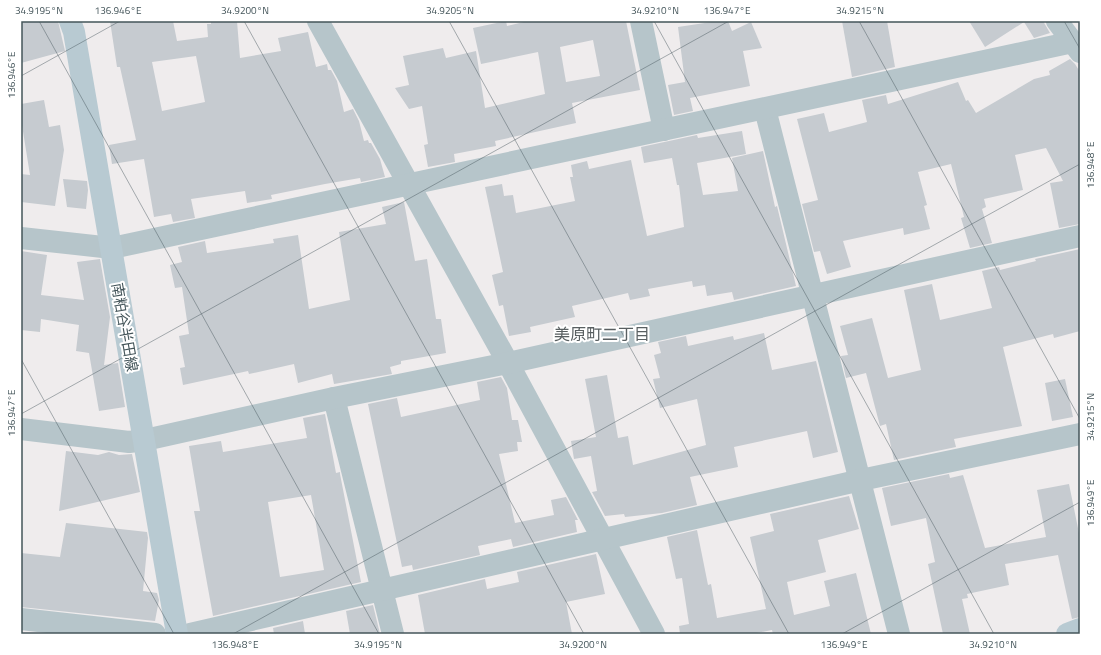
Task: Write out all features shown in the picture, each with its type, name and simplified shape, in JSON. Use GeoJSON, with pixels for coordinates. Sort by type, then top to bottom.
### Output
{"type":"FeatureCollection","features":[{"type":"Feature","properties":{"kind":"main road","name":"南粕谷半田線"},"geometry":{"type":"LineString","coordinates":[[70,21],[74,32],[112,248],[177,634]]}},
{"type":"Feature","properties":{"kind":"street"},"geometry":{"type":"LineString","coordinates":[[318,21],[508,363],[654,634]]}},
{"type":"Feature","properties":{"kind":"street"},"geometry":{"type":"LineString","coordinates":[[641,21],[664,130]]}},
{"type":"Feature","properties":{"kind":"street"},"geometry":{"type":"LineString","coordinates":[[21,238],[112,248],[664,130],[1076,47],[1057,21]]}},
{"type":"Feature","properties":{"kind":"street"},"geometry":{"type":"LineString","coordinates":[[765,109],[861,480],[899,634]]}},
{"type":"Feature","properties":{"kind":"street"},"geometry":{"type":"LineString","coordinates":[[21,430],[129,442],[145,440],[334,398],[508,363],[1080,236]]}},
{"type":"Feature","properties":{"kind":"street"},"geometry":{"type":"LineString","coordinates":[[334,398],[393,634]]}},
{"type":"Feature","properties":{"kind":"street"},"geometry":{"type":"LineString","coordinates":[[190,634],[604,541],[861,480],[1080,434]]}},
{"type":"Feature","properties":{"kind":"street"},"geometry":{"type":"LineString","coordinates":[[21,619],[155,634]]}},
{"type":"Feature","properties":{"kind":"building"},"geometry":{"type":"Polygon","coordinates":[[[21,21],[58,21],[65,51],[21,63],[21,21]]]}},
{"type":"Feature","properties":{"kind":"building"},"geometry":{"type":"Polygon","coordinates":[[[110,21],[173,21],[177,41],[208,37],[207,24],[211,24],[211,21],[237,21],[240,58],[281,51],[278,38],[308,32],[316,67],[327,64],[328,70],[331,70],[337,81],[344,112],[353,109],[359,121],[364,141],[368,140],[369,143],[371,143],[380,159],[385,177],[361,182],[360,178],[325,184],[271,195],[272,199],[247,203],[245,191],[191,199],[195,218],[173,222],[171,214],[154,217],[144,159],[112,164],[109,145],[136,140],[120,67],[117,67],[110,21]],[[196,56],[152,62],[162,111],[205,102],[196,56]]]}},
{"type":"Feature","properties":{"kind":"building"},"geometry":{"type":"Polygon","coordinates":[[[506,21],[507,26],[528,21],[626,21],[640,90],[572,103],[576,123],[495,141],[496,146],[454,154],[455,162],[428,167],[424,145],[428,144],[422,106],[409,109],[395,88],[409,85],[403,56],[443,48],[446,58],[476,51],[485,108],[545,94],[538,52],[481,64],[473,28],[506,21]],[[593,40],[560,47],[566,82],[600,76],[593,40]]]}},
{"type":"Feature","properties":{"kind":"building"},"geometry":{"type":"Polygon","coordinates":[[[728,21],[732,31],[751,22],[762,48],[743,51],[750,86],[690,98],[693,111],[674,115],[668,85],[685,82],[678,27],[728,21]]]}},
{"type":"Feature","properties":{"kind":"building"},"geometry":{"type":"Polygon","coordinates":[[[842,21],[887,21],[895,67],[852,77],[842,21]]]}},
{"type":"Feature","properties":{"kind":"building"},"geometry":{"type":"Polygon","coordinates":[[[969,21],[1043,21],[1050,33],[1034,38],[1024,22],[985,47],[969,21]]]}},
{"type":"Feature","properties":{"kind":"building"},"geometry":{"type":"Polygon","coordinates":[[[1070,59],[1080,72],[1080,224],[1059,228],[1050,183],[1063,181],[1046,148],[1015,155],[1023,190],[984,199],[986,207],[982,209],[992,243],[970,248],[961,218],[964,217],[951,164],[918,172],[927,205],[924,206],[930,229],[904,235],[903,228],[843,241],[851,267],[827,274],[820,251],[814,252],[802,204],[818,200],[797,119],[824,113],[829,132],[867,122],[862,100],[886,95],[888,104],[958,82],[966,101],[968,100],[976,113],[1034,79],[1050,75],[1049,71],[1070,59]]]}},
{"type":"Feature","properties":{"kind":"building"},"geometry":{"type":"Polygon","coordinates":[[[44,100],[49,127],[60,125],[64,150],[55,206],[21,202],[21,174],[30,175],[21,119],[21,104],[44,100]]]}},
{"type":"Feature","properties":{"kind":"building"},"geometry":{"type":"Polygon","coordinates":[[[742,131],[746,154],[697,163],[703,195],[738,191],[732,158],[763,151],[775,207],[777,206],[796,286],[734,300],[732,292],[707,296],[705,285],[693,287],[692,281],[648,289],[650,296],[630,300],[628,293],[572,306],[575,317],[530,327],[531,332],[509,336],[503,305],[499,306],[492,275],[503,272],[485,187],[502,184],[504,196],[513,195],[516,213],[575,201],[570,177],[573,177],[571,165],[587,161],[589,169],[631,160],[647,236],[684,227],[679,185],[677,185],[672,158],[644,163],[641,147],[697,135],[698,138],[742,131]]]}},
{"type":"Feature","properties":{"kind":"building"},"geometry":{"type":"Polygon","coordinates":[[[63,179],[87,181],[88,190],[86,209],[67,207],[63,179]]]}},
{"type":"Feature","properties":{"kind":"building"},"geometry":{"type":"Polygon","coordinates":[[[404,202],[415,261],[427,259],[436,319],[441,319],[446,353],[401,361],[401,364],[390,367],[392,374],[334,384],[332,374],[298,383],[294,364],[249,374],[248,371],[183,385],[180,368],[185,367],[179,336],[189,334],[182,287],[175,288],[170,265],[182,262],[178,247],[205,241],[207,253],[274,243],[273,239],[298,235],[309,309],[350,300],[339,232],[386,224],[382,207],[404,202]]]}},
{"type":"Feature","properties":{"kind":"building"},"geometry":{"type":"Polygon","coordinates":[[[1080,249],[1080,331],[1054,338],[1053,334],[1003,347],[1022,426],[954,439],[956,447],[894,460],[886,424],[880,426],[866,373],[846,378],[841,356],[848,355],[840,326],[872,318],[888,378],[921,370],[904,290],[932,284],[940,320],[992,308],[982,271],[999,267],[1000,270],[1036,261],[1035,259],[1080,249]]]}},
{"type":"Feature","properties":{"kind":"building"},"geometry":{"type":"Polygon","coordinates":[[[21,251],[47,255],[41,295],[84,300],[77,262],[100,259],[110,317],[104,365],[118,363],[125,407],[99,411],[89,353],[76,351],[79,325],[41,319],[40,332],[21,330],[21,251]]]}},
{"type":"Feature","properties":{"kind":"building"},"geometry":{"type":"Polygon","coordinates":[[[764,333],[772,370],[816,361],[838,452],[813,458],[807,431],[734,447],[738,467],[690,477],[697,505],[662,513],[625,517],[624,514],[605,516],[592,492],[597,491],[591,456],[574,459],[571,441],[596,437],[585,379],[607,375],[618,438],[628,436],[633,465],[706,445],[697,399],[660,408],[653,379],[660,378],[654,355],[661,353],[658,342],[686,336],[688,346],[733,336],[734,340],[764,333]]]}},
{"type":"Feature","properties":{"kind":"building"},"geometry":{"type":"Polygon","coordinates":[[[501,377],[507,388],[512,420],[518,420],[522,442],[517,442],[518,451],[499,454],[515,523],[554,515],[551,500],[566,497],[578,520],[575,520],[577,532],[513,547],[511,539],[478,546],[480,555],[413,570],[412,565],[402,567],[368,404],[397,398],[401,417],[480,400],[477,382],[501,377]]]}},
{"type":"Feature","properties":{"kind":"building"},"geometry":{"type":"Polygon","coordinates":[[[1065,379],[1073,417],[1052,421],[1045,383],[1065,379]]]}},
{"type":"Feature","properties":{"kind":"building"},"geometry":{"type":"Polygon","coordinates":[[[325,414],[336,473],[340,472],[361,582],[213,616],[194,511],[200,511],[189,446],[221,441],[223,452],[307,438],[303,418],[325,414]],[[311,495],[268,502],[280,577],[324,570],[311,495]]]}},
{"type":"Feature","properties":{"kind":"building"},"geometry":{"type":"Polygon","coordinates":[[[66,451],[98,455],[109,452],[119,455],[132,454],[140,492],[59,511],[66,451]]]}},
{"type":"Feature","properties":{"kind":"building"},"geometry":{"type":"Polygon","coordinates":[[[949,474],[950,478],[963,475],[985,548],[1046,537],[1037,490],[1069,484],[1080,538],[1080,617],[1072,619],[1058,555],[1005,564],[1009,585],[967,594],[968,598],[962,599],[970,634],[943,634],[928,564],[935,562],[926,518],[891,526],[882,488],[949,474]]]}},
{"type":"Feature","properties":{"kind":"building"},"geometry":{"type":"Polygon","coordinates":[[[849,496],[859,529],[818,540],[826,572],[787,582],[794,615],[830,606],[824,581],[856,573],[871,634],[773,634],[772,630],[751,634],[680,634],[679,626],[689,624],[682,578],[676,579],[667,537],[697,530],[708,585],[711,584],[717,618],[766,609],[750,537],[774,531],[770,514],[849,496]]]}},
{"type":"Feature","properties":{"kind":"building"},"geometry":{"type":"Polygon","coordinates":[[[66,523],[147,532],[148,538],[143,591],[157,593],[159,600],[155,621],[21,607],[21,553],[60,557],[66,523]]]}},
{"type":"Feature","properties":{"kind":"building"},"geometry":{"type":"Polygon","coordinates":[[[596,554],[605,594],[566,602],[572,634],[425,634],[418,595],[485,579],[487,589],[519,582],[517,572],[596,554]]]}},
{"type":"Feature","properties":{"kind":"building"},"geometry":{"type":"Polygon","coordinates":[[[373,605],[380,634],[350,634],[346,611],[373,605]]]}},
{"type":"Feature","properties":{"kind":"building"},"geometry":{"type":"Polygon","coordinates":[[[303,621],[305,634],[274,634],[273,628],[303,621]]]}},
{"type":"Feature","properties":{"kind":"district","name":"美原町二丁目"},"geometry":{"type":"Point","coordinates":[602,334]}}]}
